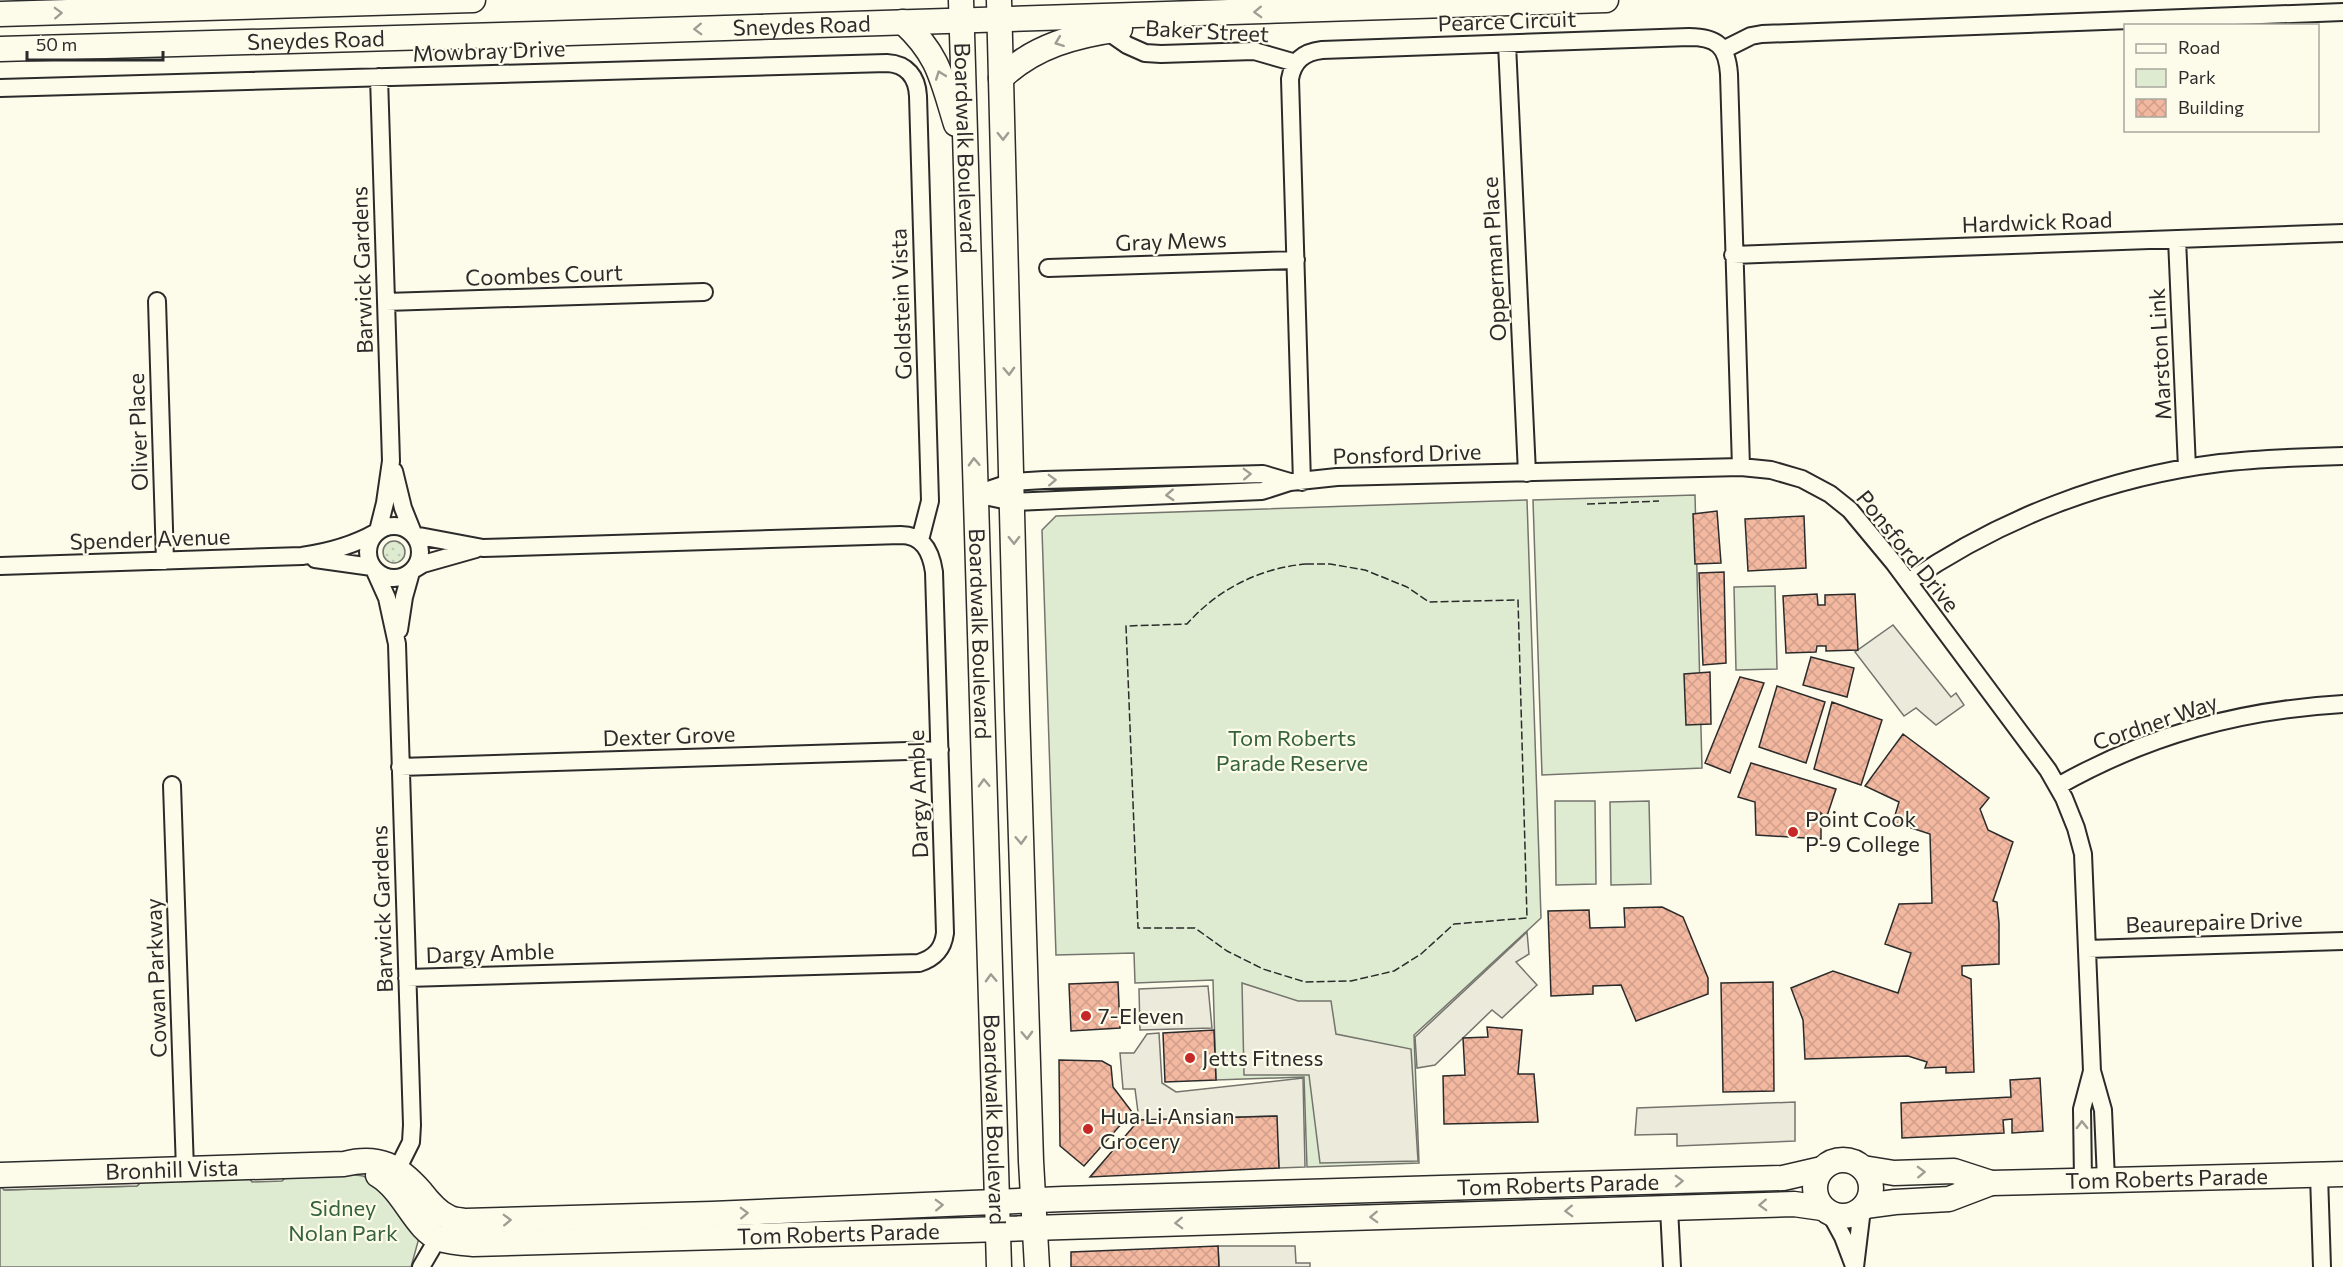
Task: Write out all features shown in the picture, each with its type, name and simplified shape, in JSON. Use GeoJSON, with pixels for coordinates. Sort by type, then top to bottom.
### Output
{"type":"FeatureCollection","features":[{"type":"Feature","properties":{"kind":"main road","name":"Sneydes Road"},"geometry":{"type":"LineString","coordinates":[[0,14],[473,0]]}},
{"type":"Feature","properties":{"kind":"main road"},"geometry":{"type":"LineString","coordinates":[[1370,0],[1430,5]]}},
{"type":"Feature","properties":{"kind":"main road"},"geometry":{"type":"LineString","coordinates":[[1001,78],[1025,58],[1075,37],[1098,24],[1220,13],[1606,0]]}},
{"type":"Feature","properties":{"kind":"main road"},"geometry":{"type":"LineString","coordinates":[[385,1],[396,15],[429,37]]}},
{"type":"Feature","properties":{"kind":"main road","name":"Sneydes Road"},"geometry":{"type":"LineString","coordinates":[[0,49],[903,22],[961,10],[1000,10],[1098,24]]}},
{"type":"Feature","properties":{"kind":"main road","name":"Boardwalk Boulevard"},"geometry":{"type":"LineString","coordinates":[[961,10],[999,1267]]}},
{"type":"Feature","properties":{"kind":"main road","name":"Boardwalk Boulevard"},"geometry":{"type":"LineString","coordinates":[[1000,10],[1017,709],[1037,1267]]}},
{"type":"Feature","properties":{"kind":"main road"},"geometry":{"type":"LineString","coordinates":[[903,22],[931,52],[965,151]]}},
{"type":"Feature","properties":{"kind":"main road"},"geometry":{"type":"LineString","coordinates":[[1838,1160],[1855,1163],[1863,1168],[1871,1191],[1863,1208],[1847,1216],[1827,1211],[1814,1192],[1817,1175],[1822,1169],[1838,1160]]}},
{"type":"Feature","properties":{"kind":"main road","name":"Bronhill Vista"},"geometry":{"type":"LineString","coordinates":[[0,1175],[344,1164],[377,1174],[394,1176],[424,1228],[443,1228]]}},
{"type":"Feature","properties":{"kind":"main road","name":"Tom Roberts Parade"},"geometry":{"type":"LineString","coordinates":[[1863,1168],[1894,1173],[1954,1171],[1991,1183]]}},
{"type":"Feature","properties":{"kind":"main road","name":"Tom Roberts Parade"},"geometry":{"type":"LineString","coordinates":[[443,1228],[472,1244],[1033,1201],[1783,1178],[1822,1169]]}},
{"type":"Feature","properties":{"kind":"main road","name":"Tom Roberts Parade"},"geometry":{"type":"LineString","coordinates":[[1863,1208],[1895,1202],[1949,1199],[1991,1183],[2343,1174]]}},
{"type":"Feature","properties":{"kind":"main road"},"geometry":{"type":"LineString","coordinates":[[1290,1193],[1311,1219]]}},
{"type":"Feature","properties":{"kind":"main road"},"geometry":{"type":"LineString","coordinates":[[1238,1195],[1239,1221]]}},
{"type":"Feature","properties":{"kind":"main road","name":"Tom Roberts Parade"},"geometry":{"type":"LineString","coordinates":[[712,1225],[997,1229],[1794,1204],[1827,1211]]}},
{"type":"Feature","properties":{"kind":"street"},"geometry":{"type":"LineString","coordinates":[[1741,467],[1729,74],[1723,50],[1751,36],[1762,34],[2343,12]]}},
{"type":"Feature","properties":{"kind":"street","name":"Baker Street"},"geometry":{"type":"LineString","coordinates":[[1098,24],[1127,45],[1146,52],[1161,54],[1254,51],[1296,63]]}},
{"type":"Feature","properties":{"kind":"street","name":"Pearce Circuit"},"geometry":{"type":"LineString","coordinates":[[1296,63],[1308,53],[1322,50],[1695,37],[1710,39],[1723,50]]}},
{"type":"Feature","properties":{"kind":"street","name":"Opperman Place"},"geometry":{"type":"LineString","coordinates":[[1507,44],[1527,473]]}},
{"type":"Feature","properties":{"kind":"street","name":"Mowbray Drive"},"geometry":{"type":"LineString","coordinates":[[0,88],[887,63],[905,68]]}},
{"type":"Feature","properties":{"kind":"street"},"geometry":{"type":"LineString","coordinates":[[1296,63],[1290,76],[1296,260],[1296,482]]}},
{"type":"Feature","properties":{"kind":"street","name":"Goldstein Vista"},"geometry":{"type":"LineString","coordinates":[[905,68],[916,82],[918,96],[930,501],[920,540]]}},
{"type":"Feature","properties":{"kind":"street","name":"Barwick Gardens"},"geometry":{"type":"LineString","coordinates":[[376,532],[385,503],[391,461],[379,77]]}},
{"type":"Feature","properties":{"kind":"street","name":"Hardwick Road"},"geometry":{"type":"LineString","coordinates":[[1733,255],[2343,233]]}},
{"type":"Feature","properties":{"kind":"street","name":"Marston Link"},"geometry":{"type":"LineString","coordinates":[[2177,239],[2187,468]]}},
{"type":"Feature","properties":{"kind":"street","name":"Gray Mews"},"geometry":{"type":"LineString","coordinates":[[1048,268],[1296,260]]}},
{"type":"Feature","properties":{"kind":"street","name":"Coombes Court"},"geometry":{"type":"LineString","coordinates":[[386,302],[704,292]]}},
{"type":"Feature","properties":{"kind":"street","name":"Oliver Place"},"geometry":{"type":"LineString","coordinates":[[157,301],[165,561]]}},
{"type":"Feature","properties":{"kind":"street"},"geometry":{"type":"LineString","coordinates":[[1908,582],[1957,550],[2034,513],[2067,499],[2125,481],[2187,468],[2246,460],[2343,456]]}},
{"type":"Feature","properties":{"kind":"street","name":"Barwick Gardens"},"geometry":{"type":"LineString","coordinates":[[391,461],[403,508],[414,534]]}},
{"type":"Feature","properties":{"kind":"street","name":"Ponsford Drive"},"geometry":{"type":"LineString","coordinates":[[975,494],[1263,474],[1296,482],[1337,477],[1741,467],[1786,473],[1830,494],[1860,520],[1908,582],[2058,786],[2070,810],[2083,854],[2092,1071],[2103,1110],[2095,1180]]}},
{"type":"Feature","properties":{"kind":"street"},"geometry":{"type":"LineString","coordinates":[[483,548],[414,534],[398,525],[376,532],[367,550],[373,568],[384,576],[394,578],[403,577],[431,561],[483,548],[901,534],[920,540]]}},
{"type":"Feature","properties":{"kind":"street","name":"Spender Avenue"},"geometry":{"type":"LineString","coordinates":[[0,566],[302,556],[324,553],[350,545],[376,532]]}},
{"type":"Feature","properties":{"kind":"street"},"geometry":{"type":"LineString","coordinates":[[412,571],[421,553],[414,534]]}},
{"type":"Feature","properties":{"kind":"street","name":"Dargy Amble"},"geometry":{"type":"LineString","coordinates":[[407,978],[909,963],[926,961],[936,955],[941,948],[945,933],[934,572],[930,555],[920,540]]}},
{"type":"Feature","properties":{"kind":"street","name":"Spender Avenue"},"geometry":{"type":"LineString","coordinates":[[302,556],[373,568]]}},
{"type":"Feature","properties":{"kind":"street","name":"Barwick Gardens"},"geometry":{"type":"LineString","coordinates":[[373,568],[387,598],[397,644]]}},
{"type":"Feature","properties":{"kind":"street","name":"Barwick Gardens"},"geometry":{"type":"LineString","coordinates":[[394,1176],[412,1135],[397,644],[404,597],[412,571]]}},
{"type":"Feature","properties":{"kind":"street","name":"Cordner Way"},"geometry":{"type":"LineString","coordinates":[[2058,786],[2155,740],[2217,720],[2343,704]]}},
{"type":"Feature","properties":{"kind":"street","name":"Dexter Grove"},"geometry":{"type":"LineString","coordinates":[[400,766],[940,750]]}},
{"type":"Feature","properties":{"kind":"street","name":"Cowan Parkway"},"geometry":{"type":"LineString","coordinates":[[172,785],[185,1170]]}},
{"type":"Feature","properties":{"kind":"street","name":"Beaurepaire Drive"},"geometry":{"type":"LineString","coordinates":[[2087,949],[2343,941]]}},
{"type":"Feature","properties":{"kind":"street"},"geometry":{"type":"LineString","coordinates":[[2319,1175],[2322,1267]]}},
{"type":"Feature","properties":{"kind":"street"},"geometry":{"type":"LineString","coordinates":[[1669,1208],[1672,1267]]}},
{"type":"Feature","properties":{"kind":"street"},"geometry":{"type":"LineString","coordinates":[[1855,1267],[1863,1208]]}},
{"type":"Feature","properties":{"kind":"street"},"geometry":{"type":"LineString","coordinates":[[1827,1211],[1843,1237],[1855,1267]]}},
{"type":"Feature","properties":{"kind":"street"},"geometry":{"type":"LineString","coordinates":[[421,1267],[443,1228]]}},
{"type":"Feature","properties":{"kind":"green space"},"geometry":{"type":"Polygon","coordinates":[[[1695,495],[1702,768],[1542,775],[1533,500],[1695,495]]]}},
{"type":"Feature","properties":{"kind":"green space","name":"Tom Roberts Parade Reserve"},"geometry":{"type":"Polygon","coordinates":[[[1527,500],[1541,918],[1414,1035],[1419,1163],[1307,1167],[1304,1077],[1216,1080],[1213,980],[1135,983],[1134,953],[1056,955],[1042,530],[1056,516],[1527,500]]]}},
{"type":"Feature","properties":{"kind":"green space"},"geometry":{"type":"Polygon","coordinates":[[[394,541],[402,544],[405,552],[402,560],[394,563],[386,560],[383,552],[386,544],[394,541]]]}},
{"type":"Feature","properties":{"kind":"green space"},"geometry":{"type":"Polygon","coordinates":[[[1775,586],[1777,669],[1736,670],[1734,587],[1775,586]]]}},
{"type":"Feature","properties":{"kind":"green space"},"geometry":{"type":"Polygon","coordinates":[[[1555,801],[1595,801],[1596,884],[1556,885],[1555,801]]]}},
{"type":"Feature","properties":{"kind":"green space"},"geometry":{"type":"Polygon","coordinates":[[[1649,801],[1651,884],[1611,885],[1610,802],[1649,801]]]}},
{"type":"Feature","properties":{"kind":"green space","name":"Sidney Nolan Park"},"geometry":{"type":"Polygon","coordinates":[[[335,1172],[363,1176],[378,1183],[419,1238],[411,1267],[0,1267],[0,1185],[5,1190],[137,1186],[144,1179],[247,1175],[252,1182],[282,1181],[289,1174],[335,1172]]]}},
{"type":"Feature","properties":{"kind":"shaded area"},"geometry":{"type":"Polygon","coordinates":[[[1893,625],[1951,697],[1956,693],[1964,705],[1936,725],[1916,708],[1904,716],[1855,652],[1893,625]]]}},
{"type":"Feature","properties":{"kind":"shaded area"},"geometry":{"type":"Polygon","coordinates":[[[1527,932],[1529,954],[1516,962],[1537,985],[1502,1018],[1492,1010],[1435,1065],[1417,1068],[1415,1037],[1527,932]]]}},
{"type":"Feature","properties":{"kind":"shaded area"},"geometry":{"type":"Polygon","coordinates":[[[1242,983],[1298,1001],[1331,1001],[1336,1034],[1411,1049],[1418,1161],[1320,1163],[1309,1075],[1244,1075],[1242,983]]]}},
{"type":"Feature","properties":{"kind":"shaded area"},"geometry":{"type":"Polygon","coordinates":[[[1208,986],[1212,1028],[1140,1030],[1139,989],[1208,986]]]}},
{"type":"Feature","properties":{"kind":"shaded area"},"geometry":{"type":"Polygon","coordinates":[[[1159,1033],[1162,1083],[1176,1092],[1303,1078],[1305,1167],[1279,1168],[1276,1116],[1139,1120],[1135,1089],[1123,1089],[1120,1053],[1134,1053],[1147,1034],[1159,1033]]]}},
{"type":"Feature","properties":{"kind":"shaded area"},"geometry":{"type":"Polygon","coordinates":[[[1795,1102],[1795,1141],[1677,1146],[1677,1134],[1635,1135],[1637,1108],[1795,1102]]]}},
{"type":"Feature","properties":{"kind":"shaded area"},"geometry":{"type":"Polygon","coordinates":[[[144,1179],[137,1186],[4,1190],[0,1185],[144,1179]]]}},
{"type":"Feature","properties":{"kind":"shaded area"},"geometry":{"type":"Polygon","coordinates":[[[1218,1246],[1295,1246],[1296,1263],[1310,1263],[1310,1267],[1219,1267],[1218,1246]]]}},
{"type":"Feature","properties":{"kind":"building"},"geometry":{"type":"Polygon","coordinates":[[[1717,511],[1721,563],[1695,564],[1693,514],[1717,511]]]}},
{"type":"Feature","properties":{"kind":"building"},"geometry":{"type":"Polygon","coordinates":[[[1804,516],[1806,568],[1748,571],[1745,519],[1804,516]]]}},
{"type":"Feature","properties":{"kind":"building"},"geometry":{"type":"Polygon","coordinates":[[[1724,572],[1726,663],[1703,665],[1699,573],[1724,572]]]}},
{"type":"Feature","properties":{"kind":"building"},"geometry":{"type":"Polygon","coordinates":[[[1817,594],[1818,605],[1825,605],[1825,595],[1855,594],[1858,650],[1826,651],[1826,646],[1817,646],[1816,652],[1786,653],[1783,596],[1817,594]]]}},
{"type":"Feature","properties":{"kind":"building"},"geometry":{"type":"Polygon","coordinates":[[[1811,657],[1854,668],[1847,697],[1803,685],[1811,657]]]}},
{"type":"Feature","properties":{"kind":"building"},"geometry":{"type":"Polygon","coordinates":[[[1710,672],[1711,724],[1686,725],[1684,674],[1710,672]]]}},
{"type":"Feature","properties":{"kind":"building"},"geometry":{"type":"Polygon","coordinates":[[[1740,677],[1764,683],[1730,773],[1705,763],[1740,677]]]}},
{"type":"Feature","properties":{"kind":"building"},"geometry":{"type":"Polygon","coordinates":[[[1777,686],[1825,702],[1806,763],[1759,747],[1777,686]]]}},
{"type":"Feature","properties":{"kind":"building"},"geometry":{"type":"Polygon","coordinates":[[[1832,702],[1882,720],[1861,785],[1814,769],[1832,702]]]}},
{"type":"Feature","properties":{"kind":"building"},"geometry":{"type":"Polygon","coordinates":[[[1903,734],[1989,798],[1980,809],[1988,830],[2013,842],[1993,901],[1997,902],[1999,923],[1999,964],[1962,966],[1962,975],[1971,979],[1974,1072],[1946,1073],[1946,1067],[1925,1068],[1927,1062],[1908,1056],[1805,1059],[1803,1020],[1791,988],[1833,971],[1898,993],[1911,953],[1885,944],[1899,904],[1932,903],[1930,834],[1893,822],[1899,802],[1865,786],[1903,734]]]}},
{"type":"Feature","properties":{"kind":"building"},"geometry":{"type":"Polygon","coordinates":[[[1751,763],[1836,789],[1826,819],[1821,813],[1821,839],[1756,835],[1755,802],[1738,797],[1751,763]]]}},
{"type":"Feature","properties":{"kind":"building"},"geometry":{"type":"Polygon","coordinates":[[[1662,907],[1683,917],[1708,978],[1708,994],[1636,1021],[1621,985],[1593,986],[1593,994],[1551,996],[1548,911],[1589,910],[1590,928],[1625,927],[1624,908],[1662,907]]]}},
{"type":"Feature","properties":{"kind":"building"},"geometry":{"type":"Polygon","coordinates":[[[1118,982],[1120,1028],[1071,1031],[1069,984],[1118,982]]]}},
{"type":"Feature","properties":{"kind":"building"},"geometry":{"type":"Polygon","coordinates":[[[1773,982],[1774,1091],[1723,1092],[1721,983],[1773,982]]]}},
{"type":"Feature","properties":{"kind":"building"},"geometry":{"type":"Polygon","coordinates":[[[1487,1027],[1522,1030],[1518,1074],[1534,1074],[1538,1122],[1444,1124],[1443,1076],[1465,1075],[1463,1038],[1488,1037],[1487,1027]]]}},
{"type":"Feature","properties":{"kind":"building"},"geometry":{"type":"Polygon","coordinates":[[[1214,1030],[1216,1080],[1165,1082],[1163,1033],[1214,1030]]]}},
{"type":"Feature","properties":{"kind":"building","name":"Hua Li Ansian Grocery"},"geometry":{"type":"Polygon","coordinates":[[[1059,1060],[1102,1061],[1111,1066],[1113,1087],[1132,1112],[1084,1166],[1060,1146],[1059,1060]]]}},
{"type":"Feature","properties":{"kind":"building"},"geometry":{"type":"Polygon","coordinates":[[[2040,1078],[2043,1131],[2012,1133],[2012,1119],[2003,1120],[2004,1133],[1902,1138],[1901,1103],[2011,1097],[2010,1080],[2040,1078]]]}},
{"type":"Feature","properties":{"kind":"building"},"geometry":{"type":"Polygon","coordinates":[[[1277,1116],[1279,1168],[1090,1177],[1139,1120],[1277,1116]]]}},
{"type":"Feature","properties":{"kind":"building"},"geometry":{"type":"Polygon","coordinates":[[[1218,1246],[1219,1267],[1071,1267],[1071,1252],[1218,1246]]]}},
{"type":"Feature","properties":{"kind":"fence"},"geometry":{"type":"LineString","coordinates":[[1587,504],[1659,501]]}},
{"type":"Feature","properties":{"kind":"fence"},"geometry":{"type":"LineString","coordinates":[[1306,564],[1330,564],[1365,570],[1407,587],[1429,602],[1518,600],[1527,918],[1454,924],[1421,954],[1394,971],[1351,981],[1305,982],[1263,969],[1227,951],[1195,928],[1138,928],[1126,626],[1187,624],[1212,600],[1241,582],[1272,570],[1306,564]]}},
{"type":"Feature","properties":{"kind":"place","name":"Point Cook P-9 College"},"geometry":{"type":"Point","coordinates":[1793,832]}},
{"type":"Feature","properties":{"kind":"place","name":"7-Eleven"},"geometry":{"type":"Point","coordinates":[1086,1016]}},
{"type":"Feature","properties":{"kind":"place","name":"Jetts Fitness"},"geometry":{"type":"Point","coordinates":[1190,1058]}},
{"type":"Feature","properties":{"kind":"place","name":"Hua Li Ansian Grocery"},"geometry":{"type":"Point","coordinates":[1088,1129]}}]}
